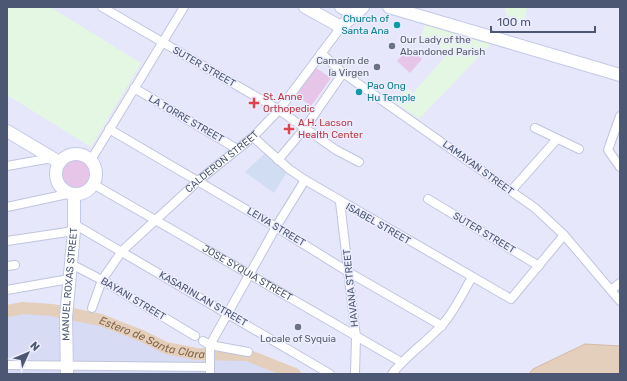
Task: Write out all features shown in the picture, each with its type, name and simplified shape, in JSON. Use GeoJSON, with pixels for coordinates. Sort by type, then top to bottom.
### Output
{"type":"FeatureCollection","features":[{"type":"Feature","properties":{"kind":"street","name":"SUTER STREET"},"geometry":{"type":"LineString","coordinates":[[102,7],[279,110],[336,150],[359,162]]}},
{"type":"Feature","properties":{"kind":"street"},"geometry":{"type":"LineString","coordinates":[[91,160],[184,7]]}},
{"type":"Feature","properties":{"kind":"street"},"geometry":{"type":"LineString","coordinates":[[305,7],[341,27]]}},
{"type":"Feature","properties":{"kind":"street"},"geometry":{"type":"LineString","coordinates":[[341,7],[358,10]]}},
{"type":"Feature","properties":{"kind":"street"},"geometry":{"type":"LineString","coordinates":[[389,7],[620,75]]}},
{"type":"Feature","properties":{"kind":"street","name":"CALDERON STREET"},"geometry":{"type":"LineString","coordinates":[[92,308],[102,280],[122,251],[198,181],[253,138],[279,110],[320,53],[341,27],[358,10]]}},
{"type":"Feature","properties":{"kind":"street","name":"LAMAYAN STREET"},"geometry":{"type":"LineString","coordinates":[[320,53],[343,73],[535,208],[564,235],[620,300]]}},
{"type":"Feature","properties":{"kind":"street"},"geometry":{"type":"LineString","coordinates":[[278,160],[305,128],[343,73]]}},
{"type":"Feature","properties":{"kind":"street","name":"LA TORRE STREET"},"geometry":{"type":"LineString","coordinates":[[134,88],[237,149]]}},
{"type":"Feature","properties":{"kind":"street"},"geometry":{"type":"LineString","coordinates":[[620,116],[609,146],[609,154],[620,167]]}},
{"type":"Feature","properties":{"kind":"street"},"geometry":{"type":"LineString","coordinates":[[535,128],[579,149]]}},
{"type":"Feature","properties":{"kind":"street","name":"LEIVA STREET"},"geometry":{"type":"LineString","coordinates":[[110,130],[442,326]]}},
{"type":"Feature","properties":{"kind":"street"},"geometry":{"type":"LineString","coordinates":[[7,131],[56,160]]}},
{"type":"Feature","properties":{"kind":"street","name":"ISABEL STREET"},"geometry":{"type":"LineString","coordinates":[[253,138],[278,160],[305,180],[340,202],[511,299],[539,266]]}},
{"type":"Feature","properties":{"kind":"street"},"geometry":{"type":"LineString","coordinates":[[511,191],[557,139]]}},
{"type":"Feature","properties":{"kind":"street"},"geometry":{"type":"LineString","coordinates":[[7,166],[56,160],[68,154],[74,153],[86,156],[91,160],[96,173],[93,184],[85,192],[7,207]]}},
{"type":"Feature","properties":{"kind":"street"},"geometry":{"type":"LineString","coordinates":[[56,160],[58,182],[64,190],[73,194]]}},
{"type":"Feature","properties":{"kind":"street"},"geometry":{"type":"LineString","coordinates":[[7,365],[67,370],[210,371],[208,344],[228,313],[276,227],[305,180]]}},
{"type":"Feature","properties":{"kind":"street","name":"JOSE SYQUIA STREET"},"geometry":{"type":"LineString","coordinates":[[93,184],[249,276],[401,362]]}},
{"type":"Feature","properties":{"kind":"street","name":"MANUEL ROXAS STREET"},"geometry":{"type":"LineString","coordinates":[[67,370],[66,317],[74,228],[73,194]]}},
{"type":"Feature","properties":{"kind":"street","name":"SUTER STREET"},"geometry":{"type":"LineString","coordinates":[[428,199],[539,266]]}},
{"type":"Feature","properties":{"kind":"street","name":"HAVANA STREET"},"geometry":{"type":"LineString","coordinates":[[340,202],[350,273],[356,336],[355,374]]}},
{"type":"Feature","properties":{"kind":"street"},"geometry":{"type":"LineString","coordinates":[[7,241],[74,228]]}},
{"type":"Feature","properties":{"kind":"street","name":"KASARINLAN STREET"},"geometry":{"type":"LineString","coordinates":[[74,228],[122,251],[330,374]]}},
{"type":"Feature","properties":{"kind":"street"},"geometry":{"type":"LineString","coordinates":[[539,266],[564,235]]}},
{"type":"Feature","properties":{"kind":"street","name":"BAYANI STREET"},"geometry":{"type":"LineString","coordinates":[[71,264],[102,280],[195,336]]}},
{"type":"Feature","properties":{"kind":"street"},"geometry":{"type":"LineString","coordinates":[[392,374],[401,362],[442,326],[452,313],[472,277]]}},
{"type":"Feature","properties":{"kind":"street"},"geometry":{"type":"LineString","coordinates":[[7,290],[69,279]]}},
{"type":"Feature","properties":{"kind":"street"},"geometry":{"type":"LineString","coordinates":[[611,290],[620,282]]}},
{"type":"Feature","properties":{"kind":"street"},"geometry":{"type":"LineString","coordinates":[[208,344],[248,352]]}},
{"type":"Feature","properties":{"kind":"shaded area"},"geometry":{"type":"Polygon","coordinates":[[[7,7],[50,7],[141,63],[91,147],[7,95],[7,7]]]}},
{"type":"Feature","properties":{"kind":"shaded area"},"geometry":{"type":"Polygon","coordinates":[[[504,7],[527,7],[525,24],[515,21],[506,14],[504,7]]]}},
{"type":"Feature","properties":{"kind":"shaded area"},"geometry":{"type":"Polygon","coordinates":[[[425,24],[491,44],[419,119],[394,101],[406,87],[413,93],[444,58],[439,43],[421,38],[425,24]]]}},
{"type":"Feature","properties":{"kind":"shaded area"},"geometry":{"type":"Polygon","coordinates":[[[409,48],[422,59],[410,73],[397,61],[409,48]]]}},
{"type":"Feature","properties":{"kind":"shaded area"},"geometry":{"type":"Polygon","coordinates":[[[316,68],[331,78],[311,106],[296,95],[316,68]]]}},
{"type":"Feature","properties":{"kind":"shaded area"},"geometry":{"type":"Polygon","coordinates":[[[266,152],[287,172],[274,193],[245,172],[266,152]]]}},
{"type":"Feature","properties":{"kind":"shaded area"},"geometry":{"type":"Polygon","coordinates":[[[77,158],[88,162],[92,173],[88,184],[77,188],[66,184],[62,173],[66,162],[77,158]]]}},
{"type":"Feature","properties":{"kind":"shaded area"},"geometry":{"type":"Polygon","coordinates":[[[28,311],[61,315],[90,321],[134,337],[168,353],[200,358],[246,358],[277,374],[7,374],[7,315],[28,311]]]}},
{"type":"Feature","properties":{"kind":"shaded area"},"geometry":{"type":"Polygon","coordinates":[[[585,344],[620,346],[620,374],[529,374],[533,369],[585,344]]]}},
{"type":"Feature","properties":{"kind":"waterway","name":"Estero de Santa Clara"},"geometry":{"type":"LineString","coordinates":[[7,311],[23,308],[52,310],[101,320],[142,336],[166,348],[196,354],[247,355],[295,374]]}},
{"type":"Feature","properties":{"kind":"place","name":"Church of Santa Ana"},"geometry":{"type":"Point","coordinates":[397,25]}},
{"type":"Feature","properties":{"kind":"place","name":"Our Lady of the Abandoned Parish"},"geometry":{"type":"Point","coordinates":[392,46]}},
{"type":"Feature","properties":{"kind":"place","name":"Camarín de la Virgen"},"geometry":{"type":"Point","coordinates":[377,67]}},
{"type":"Feature","properties":{"kind":"place","name":"Pao Ong Hu Temple"},"geometry":{"type":"Point","coordinates":[359,92]}},
{"type":"Feature","properties":{"kind":"place","name":"St. Anne Orthopedic"},"geometry":{"type":"Point","coordinates":[254,103]}},
{"type":"Feature","properties":{"kind":"place","name":"A.H. Lacson Health Center"},"geometry":{"type":"Point","coordinates":[289,129]}},
{"type":"Feature","properties":{"kind":"place","name":"Locale of Syquia"},"geometry":{"type":"Point","coordinates":[298,327]}}]}
